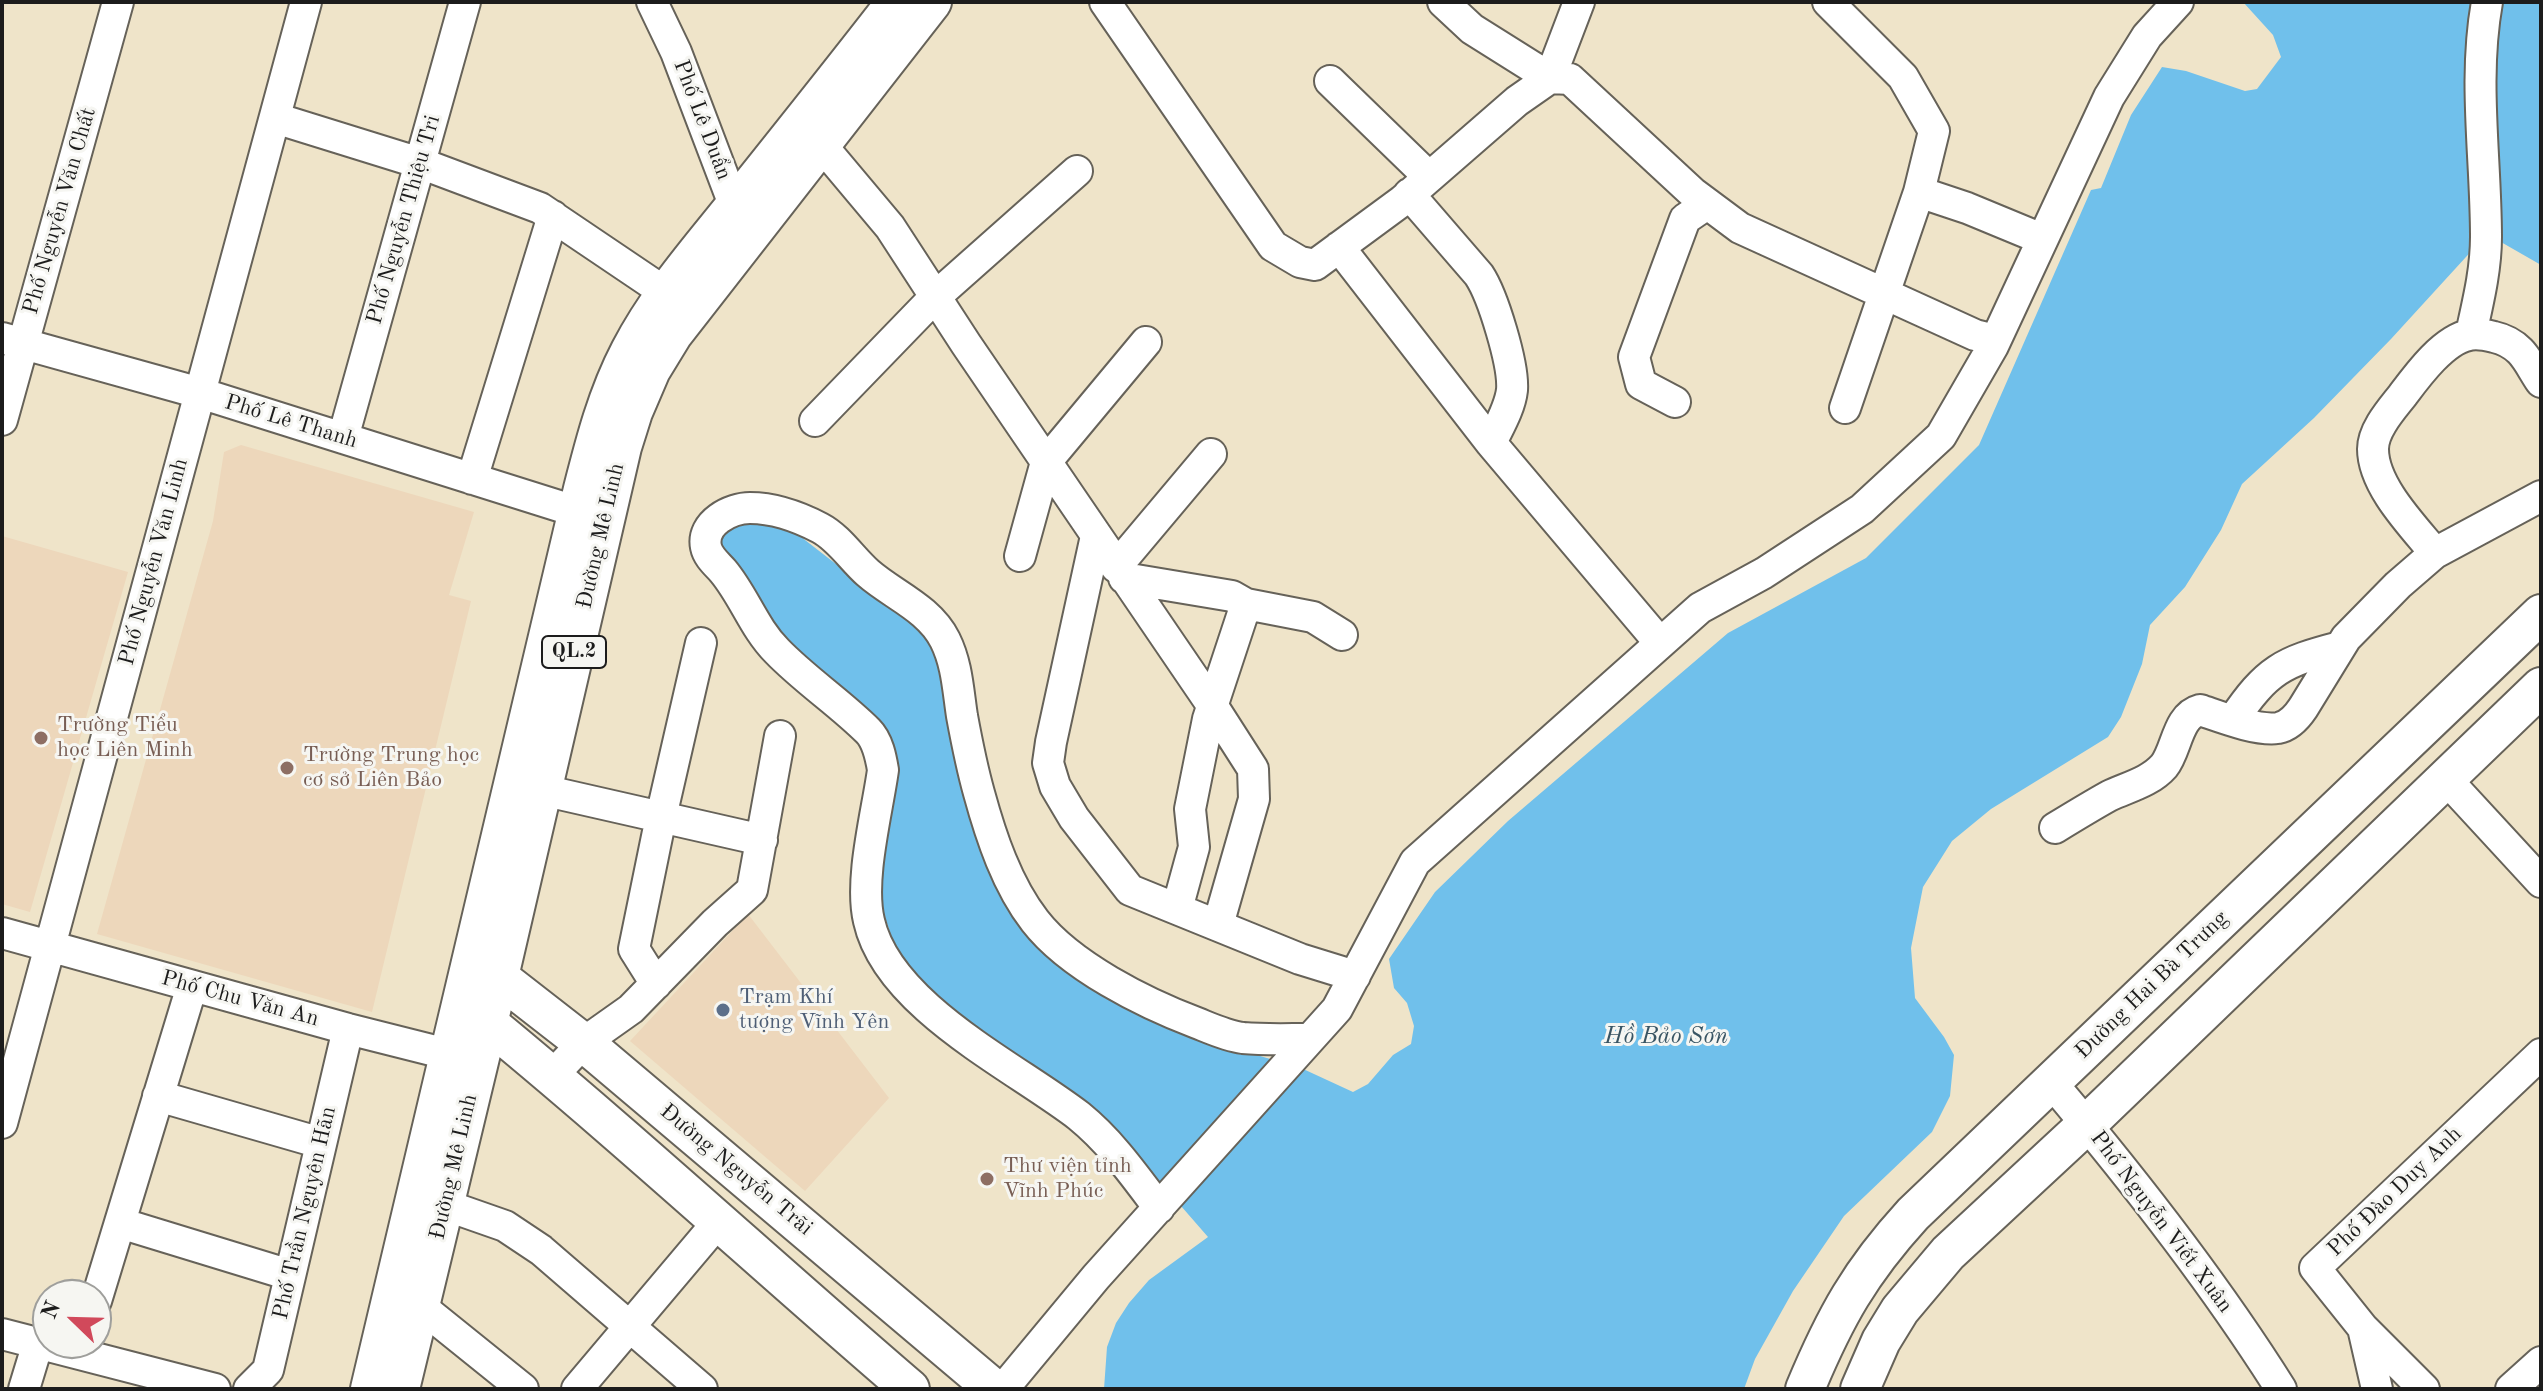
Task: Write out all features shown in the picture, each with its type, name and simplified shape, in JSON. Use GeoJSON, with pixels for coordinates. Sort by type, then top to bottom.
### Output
{"type":"FeatureCollection","features":[{"type":"Feature","properties":{"kind":"main road","name":"Đường Mê Linh"},"geometry":{"type":"LineString","coordinates":[[486,967],[542,790],[633,412],[651,370],[741,223],[896,2]]}},
{"type":"Feature","properties":{"kind":"main road","name":"Đường Mê Linh"},"geometry":{"type":"LineString","coordinates":[[370,1389],[475,1013],[578,512],[610,394],[630,351],[666,293],[822,146],[932,2]]}},
{"type":"Feature","properties":{"kind":"main road","name":"Đường Hai Bà Trưng"},"geometry":{"type":"LineString","coordinates":[[1805,1389],[1839,1312],[1882,1248],[1913,1214],[2541,614]]}},
{"type":"Feature","properties":{"kind":"main road"},"geometry":{"type":"LineString","coordinates":[[1866,1385],[1881,1341],[1900,1310],[1948,1253],[2087,1124],[2541,687]]}},
{"type":"Feature","properties":{"kind":"main road","name":"Đường Nguyễn Trãi"},"geometry":{"type":"LineString","coordinates":[[486,967],[583,1043],[813,1234],[994,1389]]}},
{"type":"Feature","properties":{"kind":"main road"},"geometry":{"type":"LineString","coordinates":[[475,1013],[552,1076],[910,1389]]}},
{"type":"Feature","properties":{"kind":"main road","name":"Đường Mê Linh"},"geometry":{"type":"LineString","coordinates":[[400,1389],[445,1205],[464,1058]]}},
{"type":"Feature","properties":{"kind":"street","name":"Phố Nguyễn Văn Chất"},"geometry":{"type":"LineString","coordinates":[[2,420],[12,341],[118,2]]}},
{"type":"Feature","properties":{"kind":"street","name":"Phố Nguyễn Văn Linh"},"geometry":{"type":"LineString","coordinates":[[2,1123],[306,2]]}},
{"type":"Feature","properties":{"kind":"street","name":"Phố Nguyễn Thiệu Tri"},"geometry":{"type":"LineString","coordinates":[[343,438],[465,2]]}},
{"type":"Feature","properties":{"kind":"street","name":"Phố Lê Duẩn"},"geometry":{"type":"LineString","coordinates":[[652,2],[676,52],[741,223]]}},
{"type":"Feature","properties":{"kind":"street"},"geometry":{"type":"LineString","coordinates":[[1105,2],[1273,246],[1300,262],[1315,265],[1419,186],[1517,101],[1550,78],[1579,2]]}},
{"type":"Feature","properties":{"kind":"street"},"geometry":{"type":"LineString","coordinates":[[1443,2],[1472,29],[1550,78],[1570,79],[1707,204],[1740,228],[1975,335],[1995,340]]}},
{"type":"Feature","properties":{"kind":"street"},"geometry":{"type":"LineString","coordinates":[[1828,2],[1903,77],[1934,131],[1919,192],[1845,408]]}},
{"type":"Feature","properties":{"kind":"street"},"geometry":{"type":"LineString","coordinates":[[1003,1389],[1096,1277],[1337,1009],[1415,862],[1700,608],[1764,573],[1862,509],[1941,436],[1995,340],[2109,97],[2147,36],[2178,2]]}},
{"type":"Feature","properties":{"kind":"street"},"geometry":{"type":"LineString","coordinates":[[2471,334],[2483,284],[2486,238],[2480,42],[2487,2]]}},
{"type":"Feature","properties":{"kind":"street"},"geometry":{"type":"LineString","coordinates":[[1330,81],[1419,186],[1487,287],[1510,368],[1512,389],[1509,405],[1491,443]]}},
{"type":"Feature","properties":{"kind":"street"},"geometry":{"type":"LineString","coordinates":[[275,118],[420,163],[540,208],[666,293]]}},
{"type":"Feature","properties":{"kind":"street"},"geometry":{"type":"LineString","coordinates":[[822,146],[890,227],[1253,769],[1254,799],[1218,925]]}},
{"type":"Feature","properties":{"kind":"street"},"geometry":{"type":"LineString","coordinates":[[815,421],[935,297],[1077,171]]}},
{"type":"Feature","properties":{"kind":"street"},"geometry":{"type":"LineString","coordinates":[[1919,192],[2042,239]]}},
{"type":"Feature","properties":{"kind":"street"},"geometry":{"type":"LineString","coordinates":[[1675,402],[1641,384],[1634,357],[1685,219],[1707,204]]}},
{"type":"Feature","properties":{"kind":"street"},"geometry":{"type":"LineString","coordinates":[[472,479],[553,216]]}},
{"type":"Feature","properties":{"kind":"street"},"geometry":{"type":"LineString","coordinates":[[1339,247],[1491,443],[1660,643]]}},
{"type":"Feature","properties":{"kind":"street"},"geometry":{"type":"LineString","coordinates":[[2435,553],[2388,493],[2376,465],[2373,447],[2389,413],[2424,367],[2450,344],[2471,334],[2498,338],[2511,344],[2522,353],[2541,382]]}},
{"type":"Feature","properties":{"kind":"street","name":"Phố Lê Thanh"},"geometry":{"type":"LineString","coordinates":[[12,341],[200,393],[578,512]]}},
{"type":"Feature","properties":{"kind":"street"},"geometry":{"type":"LineString","coordinates":[[1020,556],[1046,462],[1146,342]]}},
{"type":"Feature","properties":{"kind":"street"},"geometry":{"type":"LineString","coordinates":[[1120,572],[1211,454]]}},
{"type":"Feature","properties":{"kind":"street"},"geometry":{"type":"LineString","coordinates":[[2055,828],[2110,796],[2155,775],[2167,762],[2192,712],[2200,710],[2278,728],[2287,725],[2303,708],[2340,647],[2369,614],[2435,553],[2541,496]]}},
{"type":"Feature","properties":{"kind":"street"},"geometry":{"type":"LineString","coordinates":[[1162,1204],[1118,1153],[1080,1117],[925,1008],[903,985],[882,953],[869,923],[866,902],[883,770],[880,755],[871,734],[764,637],[725,573],[706,550],[705,540],[716,521],[737,510],[750,508],[770,510],[811,523],[825,531],[871,576],[920,610],[935,625],[944,638],[955,667],[968,751],[997,846],[1023,902],[1049,937],[1106,979],[1174,1014],[1242,1038],[1306,1044]]}},
{"type":"Feature","properties":{"kind":"street"},"geometry":{"type":"LineString","coordinates":[[1096,536],[1051,742],[1049,769],[1055,786],[1074,818],[1130,890],[1300,959],[1355,976]]}},
{"type":"Feature","properties":{"kind":"street"},"geometry":{"type":"LineString","coordinates":[[1120,572],[1232,596],[1246,604],[1313,617],[1342,635]]}},
{"type":"Feature","properties":{"kind":"street"},"geometry":{"type":"LineString","coordinates":[[1177,909],[1194,847],[1190,809],[1212,705],[1246,604]]}},
{"type":"Feature","properties":{"kind":"street"},"geometry":{"type":"LineString","coordinates":[[656,984],[634,949],[701,643]]}},
{"type":"Feature","properties":{"kind":"street"},"geometry":{"type":"LineString","coordinates":[[2233,720],[2254,690],[2281,667],[2340,647]]}},
{"type":"Feature","properties":{"kind":"street"},"geometry":{"type":"LineString","coordinates":[[552,1076],[583,1043],[631,1009],[715,923],[752,890],[780,736]]}},
{"type":"Feature","properties":{"kind":"street"},"geometry":{"type":"LineString","coordinates":[[2446,779],[2541,882]]}},
{"type":"Feature","properties":{"kind":"street"},"geometry":{"type":"LineString","coordinates":[[542,790],[762,840]]}},
{"type":"Feature","properties":{"kind":"street","name":"Phố Chu Văn An"},"geometry":{"type":"LineString","coordinates":[[2,933],[464,1058]]}},
{"type":"Feature","properties":{"kind":"street"},"geometry":{"type":"LineString","coordinates":[[103,1279],[192,986]]}},
{"type":"Feature","properties":{"kind":"street","name":"Phố Trần Nguyên Hãn"},"geometry":{"type":"LineString","coordinates":[[249,1389],[268,1370],[348,1029]]}},
{"type":"Feature","properties":{"kind":"street","name":"Phố Đào Duy Anh"},"geometry":{"type":"LineString","coordinates":[[2377,1389],[2363,1328],[2315,1268],[2541,1054]]}},
{"type":"Feature","properties":{"kind":"street","name":"Phố Nguyễn Viết Xuân"},"geometry":{"type":"LineString","coordinates":[[2051,1082],[2186,1253],[2274,1378]]}},
{"type":"Feature","properties":{"kind":"street"},"geometry":{"type":"LineString","coordinates":[[158,1096],[321,1143]]}},
{"type":"Feature","properties":{"kind":"street"},"geometry":{"type":"LineString","coordinates":[[445,1205],[505,1226],[541,1250],[702,1389]]}},
{"type":"Feature","properties":{"kind":"street"},"geometry":{"type":"LineString","coordinates":[[577,1389],[718,1222]]}},
{"type":"Feature","properties":{"kind":"street"},"geometry":{"type":"LineString","coordinates":[[120,1223],[290,1275]]}},
{"type":"Feature","properties":{"kind":"street"},"geometry":{"type":"LineString","coordinates":[[420,1306],[523,1389]]}},
{"type":"Feature","properties":{"kind":"street"},"geometry":{"type":"LineString","coordinates":[[2363,1328],[2424,1389]]}},
{"type":"Feature","properties":{"kind":"street"},"geometry":{"type":"LineString","coordinates":[[2,1334],[32,1342]]}},
{"type":"Feature","properties":{"kind":"street"},"geometry":{"type":"LineString","coordinates":[[24,1389],[33,1359]]}},
{"type":"Feature","properties":{"kind":"street"},"geometry":{"type":"LineString","coordinates":[[103,1359],[143,1380],[215,1389]]}},
{"type":"Feature","properties":{"kind":"street"},"geometry":{"type":"LineString","coordinates":[[2511,1389],[2541,1362]]}},
{"type":"Feature","properties":{"kind":"shaded area","name":"Trường Trung học cơ sở Liên Bảo"},"geometry":{"type":"Polygon","coordinates":[[[241,445],[474,512],[449,595],[471,601],[372,1012],[97,934],[213,521],[224,452],[241,445]]]}},
{"type":"Feature","properties":{"kind":"shaded area","name":"Trường Tiểu học Liên Minh"},"geometry":{"type":"Polygon","coordinates":[[[2,536],[128,572],[30,912],[2,904],[2,536]]]}},
{"type":"Feature","properties":{"kind":"shaded area"},"geometry":{"type":"Polygon","coordinates":[[[748,914],[889,1098],[805,1191],[630,1041],[748,914]]]}},
{"type":"Feature","properties":{"kind":"water","name":"Hồ Bảo Sơn"},"geometry":{"type":"Polygon","coordinates":[[[2243,2],[2541,2],[2541,265],[2487,234],[2314,418],[2242,484],[2221,530],[2185,587],[2150,625],[2142,664],[2121,717],[2108,737],[1991,809],[1952,841],[1923,887],[1911,948],[1915,998],[1954,1055],[1950,1096],[1932,1132],[1844,1216],[1793,1291],[1755,1359],[1744,1389],[1104,1389],[1107,1347],[1116,1323],[1129,1303],[1149,1280],[1208,1237],[1154,1175],[1093,1118],[949,1016],[900,963],[878,896],[890,778],[715,552],[719,530],[730,522],[786,521],[805,540],[934,640],[1021,918],[1202,1039],[1301,1068],[1353,1092],[1368,1084],[1393,1055],[1411,1044],[1414,1026],[1407,1003],[1394,988],[1389,959],[1435,892],[1508,821],[1728,633],[1866,558],[1979,445],[2091,190],[2101,188],[2131,115],[2162,67],[2186,71],[2245,91],[2257,89],[2281,57],[2273,35],[2243,2]]]}},
{"type":"Feature","properties":{"kind":"place","name":"Trường Tiểu học Liên Minh"},"geometry":{"type":"Point","coordinates":[41,738]}},
{"type":"Feature","properties":{"kind":"place","name":"Trường Trung học cơ sở Liên Bảo"},"geometry":{"type":"Point","coordinates":[287,768]}},
{"type":"Feature","properties":{"kind":"place","name":"Trạm Khí tượng Vĩnh Yên"},"geometry":{"type":"Point","coordinates":[723,1010]}},
{"type":"Feature","properties":{"kind":"place","name":"Thư viện tỉnh Vĩnh Phúc"},"geometry":{"type":"Point","coordinates":[987,1179]}}]}
